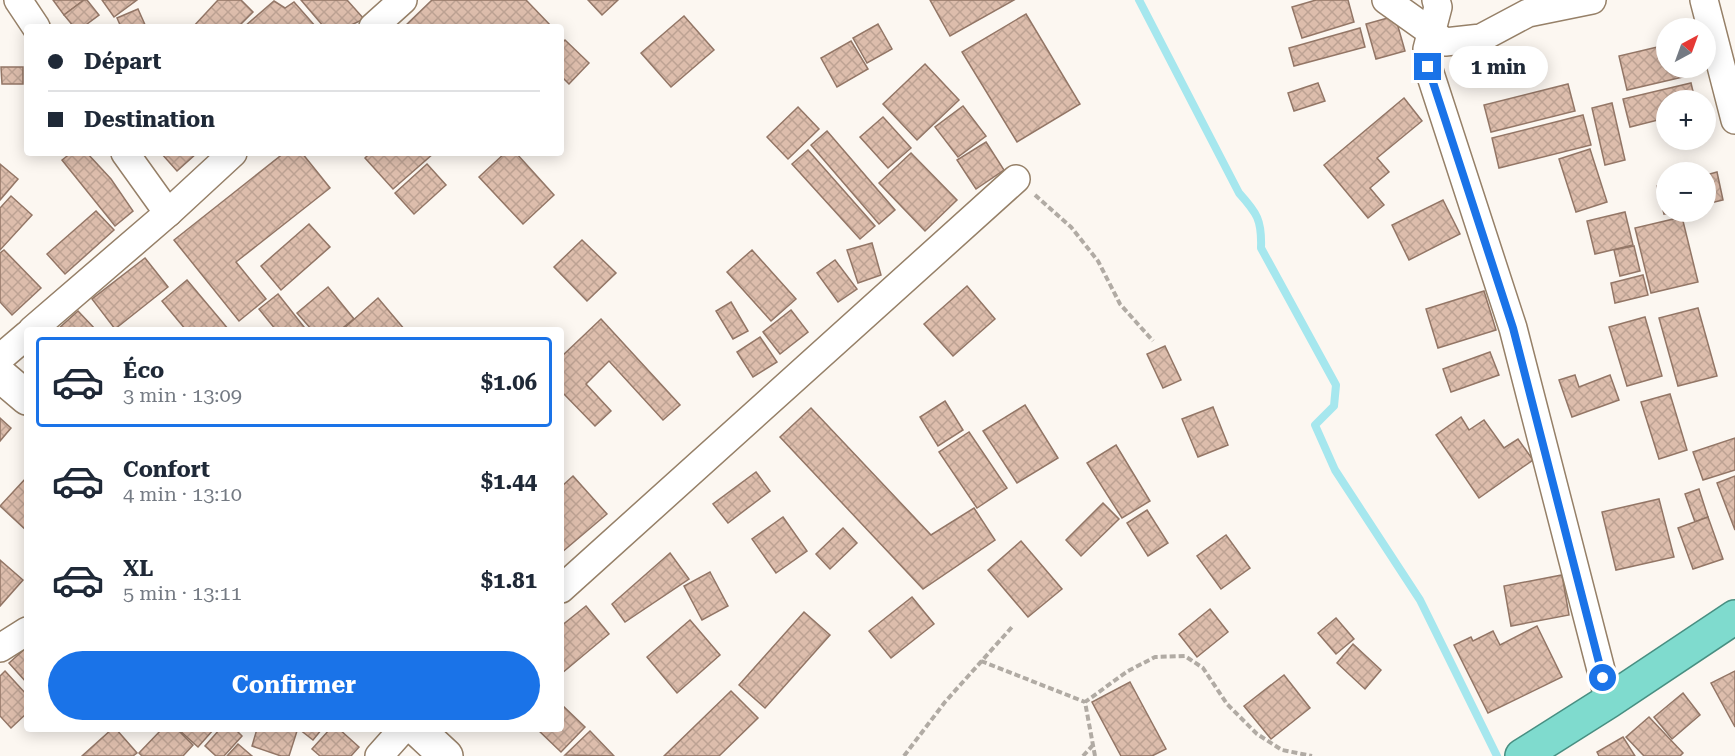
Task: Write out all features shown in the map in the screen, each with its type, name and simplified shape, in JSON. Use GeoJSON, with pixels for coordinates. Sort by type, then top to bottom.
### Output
{"type":"FeatureCollection","features":[{"type":"Feature","properties":{"kind":"highway"},"geometry":{"type":"LineString","coordinates":[[1522,756],[1609,702],[1735,618]]}},
{"type":"Feature","properties":{"kind":"street"},"geometry":{"type":"LineString","coordinates":[[18,0],[34,24]]}},
{"type":"Feature","properties":{"kind":"street"},"geometry":{"type":"LineString","coordinates":[[376,24],[403,0]]}},
{"type":"Feature","properties":{"kind":"street"},"geometry":{"type":"LineString","coordinates":[[1386,0],[1445,42],[1481,38],[1528,13],[1592,0]]}},
{"type":"Feature","properties":{"kind":"street"},"geometry":{"type":"LineString","coordinates":[[1436,0],[1438,7],[1427,49],[1428,67],[1513,328],[1609,702]]}},
{"type":"Feature","properties":{"kind":"street"},"geometry":{"type":"LineString","coordinates":[[1704,0],[1735,120]]}},
{"type":"Feature","properties":{"kind":"street"},"geometry":{"type":"LineString","coordinates":[[127,156],[168,213]]}},
{"type":"Feature","properties":{"kind":"street"},"geometry":{"type":"LineString","coordinates":[[35,327],[168,213],[230,156]]}},
{"type":"Feature","properties":{"kind":"street"},"geometry":{"type":"LineString","coordinates":[[564,587],[1016,179]]}},
{"type":"Feature","properties":{"kind":"street"},"geometry":{"type":"LineString","coordinates":[[0,358],[24,337]]}},
{"type":"Feature","properties":{"kind":"street"},"geometry":{"type":"LineString","coordinates":[[0,375],[24,395]]}},
{"type":"Feature","properties":{"kind":"street"},"geometry":{"type":"LineString","coordinates":[[0,648],[24,633]]}},
{"type":"Feature","properties":{"kind":"street"},"geometry":{"type":"LineString","coordinates":[[379,756],[400,732]]}},
{"type":"Feature","properties":{"kind":"street"},"geometry":{"type":"LineString","coordinates":[[420,732],[446,756]]}},
{"type":"Feature","properties":{"kind":"path"},"geometry":{"type":"LineString","coordinates":[[1016,179],[1071,227],[1098,261],[1120,304],[1153,341]]}},
{"type":"Feature","properties":{"kind":"path"},"geometry":{"type":"LineString","coordinates":[[904,756],[945,702],[1012,627]]}},
{"type":"Feature","properties":{"kind":"path"},"geometry":{"type":"LineString","coordinates":[[1085,702],[1128,671],[1155,657],[1185,656],[1203,668],[1227,704],[1257,734],[1282,750],[1312,756]]}},
{"type":"Feature","properties":{"kind":"path"},"geometry":{"type":"LineString","coordinates":[[981,662],[1085,702]]}},
{"type":"Feature","properties":{"kind":"path"},"geometry":{"type":"LineString","coordinates":[[1085,702],[1095,756]]}},
{"type":"Feature","properties":{"kind":"path"},"geometry":{"type":"LineString","coordinates":[[1083,756],[1094,744]]}},
{"type":"Feature","properties":{"kind":"building"},"geometry":{"type":"Polygon","coordinates":[[[53,0],[84,0],[64,15],[53,0]]]}},
{"type":"Feature","properties":{"kind":"building"},"geometry":{"type":"Polygon","coordinates":[[[87,0],[99,15],[87,24],[72,24],[64,15],[87,0]]]}},
{"type":"Feature","properties":{"kind":"building"},"geometry":{"type":"Polygon","coordinates":[[[102,0],[137,0],[114,17],[102,0]]]}},
{"type":"Feature","properties":{"kind":"building"},"geometry":{"type":"Polygon","coordinates":[[[218,0],[241,0],[253,12],[241,24],[196,24],[218,0]]]}},
{"type":"Feature","properties":{"kind":"building"},"geometry":{"type":"Polygon","coordinates":[[[301,0],[347,0],[364,19],[353,24],[321,24],[301,0]]]}},
{"type":"Feature","properties":{"kind":"building"},"geometry":{"type":"Polygon","coordinates":[[[432,0],[526,0],[549,24],[407,24],[432,0]]]}},
{"type":"Feature","properties":{"kind":"building"},"geometry":{"type":"Polygon","coordinates":[[[588,0],[618,0],[602,15],[588,0]]]}},
{"type":"Feature","properties":{"kind":"building"},"geometry":{"type":"Polygon","coordinates":[[[930,0],[1014,0],[950,36],[930,0]]]}},
{"type":"Feature","properties":{"kind":"building"},"geometry":{"type":"Polygon","coordinates":[[[1316,0],[1348,0],[1354,22],[1302,38],[1292,7],[1316,0]]]}},
{"type":"Feature","properties":{"kind":"building"},"geometry":{"type":"Polygon","coordinates":[[[274,1],[285,8],[294,2],[313,24],[247,24],[274,1]]]}},
{"type":"Feature","properties":{"kind":"building"},"geometry":{"type":"Polygon","coordinates":[[[138,9],[145,24],[120,24],[117,18],[138,9]]]}},
{"type":"Feature","properties":{"kind":"building"},"geometry":{"type":"Polygon","coordinates":[[[1026,14],[1080,104],[1017,142],[962,52],[1026,14]]]}},
{"type":"Feature","properties":{"kind":"building"},"geometry":{"type":"Polygon","coordinates":[[[684,16],[714,50],[671,87],[641,53],[684,16]]]}},
{"type":"Feature","properties":{"kind":"building"},"geometry":{"type":"Polygon","coordinates":[[[1395,16],[1405,51],[1376,59],[1366,24],[1395,16]]]}},
{"type":"Feature","properties":{"kind":"building"},"geometry":{"type":"Polygon","coordinates":[[[878,24],[892,49],[867,63],[853,38],[878,24]]]}},
{"type":"Feature","properties":{"kind":"building"},"geometry":{"type":"Polygon","coordinates":[[[1360,28],[1365,47],[1294,66],[1289,48],[1360,28]]]}},
{"type":"Feature","properties":{"kind":"building"},"geometry":{"type":"Polygon","coordinates":[[[564,41],[589,63],[569,84],[564,79],[564,41]]]}},
{"type":"Feature","properties":{"kind":"building"},"geometry":{"type":"Polygon","coordinates":[[[851,41],[868,69],[837,87],[821,58],[851,41]]]}},
{"type":"Feature","properties":{"kind":"building"},"geometry":{"type":"Polygon","coordinates":[[[1656,47],[1656,78],[1679,78],[1627,90],[1619,56],[1656,47]]]}},
{"type":"Feature","properties":{"kind":"building"},"geometry":{"type":"Polygon","coordinates":[[[925,64],[959,100],[917,140],[883,104],[925,64]]]}},
{"type":"Feature","properties":{"kind":"building"},"geometry":{"type":"Polygon","coordinates":[[[1,67],[23,67],[23,84],[2,84],[1,67]]]}},
{"type":"Feature","properties":{"kind":"building"},"geometry":{"type":"Polygon","coordinates":[[[1318,83],[1325,101],[1294,111],[1288,93],[1318,83]]]}},
{"type":"Feature","properties":{"kind":"building"},"geometry":{"type":"Polygon","coordinates":[[[1691,83],[1693,90],[1661,90],[1691,83]]]}},
{"type":"Feature","properties":{"kind":"building"},"geometry":{"type":"Polygon","coordinates":[[[1568,84],[1575,111],[1491,132],[1484,105],[1568,84]]]}},
{"type":"Feature","properties":{"kind":"building"},"geometry":{"type":"Polygon","coordinates":[[[1656,91],[1656,120],[1630,127],[1623,99],[1656,91]]]}},
{"type":"Feature","properties":{"kind":"building"},"geometry":{"type":"Polygon","coordinates":[[[1404,98],[1422,121],[1377,158],[1389,172],[1370,188],[1384,205],[1368,218],[1324,165],[1404,98]]]}},
{"type":"Feature","properties":{"kind":"building"},"geometry":{"type":"Polygon","coordinates":[[[1612,103],[1625,160],[1605,165],[1592,108],[1612,103]]]}},
{"type":"Feature","properties":{"kind":"building"},"geometry":{"type":"Polygon","coordinates":[[[963,106],[986,136],[958,157],[935,127],[963,106]]]}},
{"type":"Feature","properties":{"kind":"building"},"geometry":{"type":"Polygon","coordinates":[[[798,107],[819,129],[788,159],[767,137],[798,107]]]}},
{"type":"Feature","properties":{"kind":"building"},"geometry":{"type":"Polygon","coordinates":[[[1583,115],[1591,145],[1499,168],[1492,138],[1583,115]]]}},
{"type":"Feature","properties":{"kind":"building"},"geometry":{"type":"Polygon","coordinates":[[[883,117],[911,148],[888,168],[860,137],[883,117]]]}},
{"type":"Feature","properties":{"kind":"building"},"geometry":{"type":"Polygon","coordinates":[[[827,131],[895,210],[879,224],[811,145],[827,131]]]}},
{"type":"Feature","properties":{"kind":"building"},"geometry":{"type":"Polygon","coordinates":[[[986,142],[1004,170],[976,189],[957,160],[986,142]]]}},
{"type":"Feature","properties":{"kind":"building"},"geometry":{"type":"Polygon","coordinates":[[[1590,149],[1607,202],[1576,212],[1559,159],[1590,149]]]}},
{"type":"Feature","properties":{"kind":"building"},"geometry":{"type":"Polygon","coordinates":[[[808,150],[875,226],[860,239],[792,164],[808,150]]]}},
{"type":"Feature","properties":{"kind":"building"},"geometry":{"type":"Polygon","coordinates":[[[911,153],[957,200],[925,231],[879,183],[911,153]]]}},
{"type":"Feature","properties":{"kind":"building"},"geometry":{"type":"Polygon","coordinates":[[[67,156],[90,156],[111,179],[133,211],[115,226],[62,160],[67,156]]]}},
{"type":"Feature","properties":{"kind":"building"},"geometry":{"type":"Polygon","coordinates":[[[164,156],[194,156],[177,171],[164,156]]]}},
{"type":"Feature","properties":{"kind":"building"},"geometry":{"type":"Polygon","coordinates":[[[280,156],[304,156],[330,188],[236,262],[266,299],[239,321],[174,240],[280,156]]]}},
{"type":"Feature","properties":{"kind":"building"},"geometry":{"type":"Polygon","coordinates":[[[367,156],[431,156],[393,189],[365,158],[367,156]]]}},
{"type":"Feature","properties":{"kind":"building"},"geometry":{"type":"Polygon","coordinates":[[[502,156],[519,156],[554,195],[523,224],[479,177],[502,156]]]}},
{"type":"Feature","properties":{"kind":"building"},"geometry":{"type":"Polygon","coordinates":[[[0,164],[18,179],[0,200],[0,164]]]}},
{"type":"Feature","properties":{"kind":"building"},"geometry":{"type":"Polygon","coordinates":[[[427,164],[446,185],[414,214],[395,193],[427,164]]]}},
{"type":"Feature","properties":{"kind":"building"},"geometry":{"type":"Polygon","coordinates":[[[1716,172],[1723,200],[1716,202],[1716,172]]]}},
{"type":"Feature","properties":{"kind":"building"},"geometry":{"type":"Polygon","coordinates":[[[11,196],[32,215],[0,250],[0,208],[11,196]]]}},
{"type":"Feature","properties":{"kind":"building"},"geometry":{"type":"Polygon","coordinates":[[[1443,200],[1460,234],[1409,260],[1392,225],[1443,200]]]}},
{"type":"Feature","properties":{"kind":"building"},"geometry":{"type":"Polygon","coordinates":[[[96,211],[114,230],[65,274],[47,254],[96,211]]]}},
{"type":"Feature","properties":{"kind":"building"},"geometry":{"type":"Polygon","coordinates":[[[1625,212],[1633,245],[1595,254],[1587,221],[1625,212]]]}},
{"type":"Feature","properties":{"kind":"building"},"geometry":{"type":"Polygon","coordinates":[[[1661,222],[1683,222],[1698,282],[1651,293],[1635,228],[1661,222]]]}},
{"type":"Feature","properties":{"kind":"building"},"geometry":{"type":"Polygon","coordinates":[[[309,224],[330,247],[281,290],[261,266],[309,224]]]}},
{"type":"Feature","properties":{"kind":"building"},"geometry":{"type":"Polygon","coordinates":[[[582,240],[616,273],[587,301],[554,267],[582,240]]]}},
{"type":"Feature","properties":{"kind":"building"},"geometry":{"type":"Polygon","coordinates":[[[872,243],[881,275],[858,283],[847,250],[872,243]]]}},
{"type":"Feature","properties":{"kind":"building"},"geometry":{"type":"Polygon","coordinates":[[[1634,246],[1640,271],[1620,276],[1614,250],[1634,246]]]}},
{"type":"Feature","properties":{"kind":"building"},"geometry":{"type":"Polygon","coordinates":[[[4,250],[41,288],[12,315],[0,302],[0,253],[4,250]]]}},
{"type":"Feature","properties":{"kind":"building"},"geometry":{"type":"Polygon","coordinates":[[[752,250],[796,299],[771,321],[727,272],[752,250]]]}},
{"type":"Feature","properties":{"kind":"building"},"geometry":{"type":"Polygon","coordinates":[[[145,258],[168,287],[118,327],[113,327],[92,299],[145,258]]]}},
{"type":"Feature","properties":{"kind":"building"},"geometry":{"type":"Polygon","coordinates":[[[835,260],[857,289],[838,302],[817,273],[835,260]]]}},
{"type":"Feature","properties":{"kind":"building"},"geometry":{"type":"Polygon","coordinates":[[[1643,275],[1648,295],[1615,303],[1611,283],[1643,275]]]}},
{"type":"Feature","properties":{"kind":"building"},"geometry":{"type":"Polygon","coordinates":[[[187,280],[226,327],[184,327],[162,301],[187,280]]]}},
{"type":"Feature","properties":{"kind":"building"},"geometry":{"type":"Polygon","coordinates":[[[967,286],[995,319],[953,356],[924,324],[967,286]]]}},
{"type":"Feature","properties":{"kind":"building"},"geometry":{"type":"Polygon","coordinates":[[[328,287],[354,319],[344,327],[309,327],[297,313],[328,287]]]}},
{"type":"Feature","properties":{"kind":"building"},"geometry":{"type":"Polygon","coordinates":[[[1484,291],[1496,330],[1438,348],[1426,309],[1484,291]]]}},
{"type":"Feature","properties":{"kind":"building"},"geometry":{"type":"Polygon","coordinates":[[[278,294],[304,327],[274,327],[259,309],[278,294]]]}},
{"type":"Feature","properties":{"kind":"building"},"geometry":{"type":"Polygon","coordinates":[[[378,298],[402,327],[345,327],[378,298]]]}},
{"type":"Feature","properties":{"kind":"building"},"geometry":{"type":"Polygon","coordinates":[[[731,302],[748,331],[733,339],[716,311],[731,302]]]}},
{"type":"Feature","properties":{"kind":"building"},"geometry":{"type":"Polygon","coordinates":[[[1698,308],[1717,376],[1678,386],[1659,318],[1698,308]]]}},
{"type":"Feature","properties":{"kind":"building"},"geometry":{"type":"Polygon","coordinates":[[[791,310],[808,332],[780,354],[763,332],[791,310]]]}},
{"type":"Feature","properties":{"kind":"building"},"geometry":{"type":"Polygon","coordinates":[[[78,311],[93,327],[60,327],[78,311]]]}},
{"type":"Feature","properties":{"kind":"building"},"geometry":{"type":"Polygon","coordinates":[[[1645,317],[1662,376],[1627,386],[1609,327],[1645,317]]]}},
{"type":"Feature","properties":{"kind":"building"},"geometry":{"type":"Polygon","coordinates":[[[601,319],[680,405],[663,420],[609,361],[586,384],[611,411],[595,426],[564,394],[564,354],[601,319]]]}},
{"type":"Feature","properties":{"kind":"building"},"geometry":{"type":"Polygon","coordinates":[[[760,337],[777,362],[753,377],[737,352],[760,337]]]}},
{"type":"Feature","properties":{"kind":"building"},"geometry":{"type":"Polygon","coordinates":[[[1165,346],[1181,380],[1163,388],[1147,354],[1165,346]]]}},
{"type":"Feature","properties":{"kind":"building"},"geometry":{"type":"Polygon","coordinates":[[[1490,352],[1499,375],[1451,392],[1443,369],[1490,352]]]}},
{"type":"Feature","properties":{"kind":"building"},"geometry":{"type":"Polygon","coordinates":[[[1575,375],[1579,387],[1610,375],[1619,400],[1572,417],[1559,380],[1575,375]]]}},
{"type":"Feature","properties":{"kind":"building"},"geometry":{"type":"Polygon","coordinates":[[[1670,394],[1687,450],[1659,459],[1641,402],[1670,394]]]}},
{"type":"Feature","properties":{"kind":"building"},"geometry":{"type":"Polygon","coordinates":[[[945,401],[963,430],[938,446],[920,417],[945,401]]]}},
{"type":"Feature","properties":{"kind":"building"},"geometry":{"type":"Polygon","coordinates":[[[1025,405],[1058,458],[1017,483],[983,431],[1025,405]]]}},
{"type":"Feature","properties":{"kind":"building"},"geometry":{"type":"Polygon","coordinates":[[[1213,407],[1228,445],[1198,457],[1182,419],[1213,407]]]}},
{"type":"Feature","properties":{"kind":"building"},"geometry":{"type":"Polygon","coordinates":[[[811,408],[931,535],[974,508],[995,540],[923,589],[780,437],[811,408]]]}},
{"type":"Feature","properties":{"kind":"building"},"geometry":{"type":"Polygon","coordinates":[[[1461,417],[1469,430],[1484,420],[1504,448],[1518,439],[1533,460],[1479,498],[1436,435],[1461,417]]]}},
{"type":"Feature","properties":{"kind":"building"},"geometry":{"type":"Polygon","coordinates":[[[0,418],[11,428],[0,441],[0,418]]]}},
{"type":"Feature","properties":{"kind":"building"},"geometry":{"type":"Polygon","coordinates":[[[969,432],[1007,488],[977,508],[939,452],[969,432]]]}},
{"type":"Feature","properties":{"kind":"building"},"geometry":{"type":"Polygon","coordinates":[[[1735,438],[1735,470],[1703,480],[1693,452],[1735,438]]]}},
{"type":"Feature","properties":{"kind":"building"},"geometry":{"type":"Polygon","coordinates":[[[1116,445],[1150,501],[1122,518],[1087,463],[1116,445]]]}},
{"type":"Feature","properties":{"kind":"building"},"geometry":{"type":"Polygon","coordinates":[[[756,472],[770,491],[728,523],[713,504],[756,472]]]}},
{"type":"Feature","properties":{"kind":"building"},"geometry":{"type":"Polygon","coordinates":[[[573,476],[607,514],[564,550],[564,484],[573,476]]]}},
{"type":"Feature","properties":{"kind":"building"},"geometry":{"type":"Polygon","coordinates":[[[1735,476],[1735,530],[1717,483],[1735,476]]]}},
{"type":"Feature","properties":{"kind":"building"},"geometry":{"type":"Polygon","coordinates":[[[24,480],[24,528],[0,506],[24,480]]]}},
{"type":"Feature","properties":{"kind":"building"},"geometry":{"type":"Polygon","coordinates":[[[1699,489],[1708,517],[1695,522],[1685,494],[1699,489]]]}},
{"type":"Feature","properties":{"kind":"building"},"geometry":{"type":"Polygon","coordinates":[[[1659,499],[1674,557],[1616,570],[1602,512],[1659,499]]]}},
{"type":"Feature","properties":{"kind":"building"},"geometry":{"type":"Polygon","coordinates":[[[1103,503],[1119,519],[1081,556],[1066,540],[1103,503]]]}},
{"type":"Feature","properties":{"kind":"building"},"geometry":{"type":"Polygon","coordinates":[[[1147,510],[1168,543],[1148,556],[1127,523],[1147,510]]]}},
{"type":"Feature","properties":{"kind":"building"},"geometry":{"type":"Polygon","coordinates":[[[783,517],[807,551],[776,573],[752,539],[783,517]]]}},
{"type":"Feature","properties":{"kind":"building"},"geometry":{"type":"Polygon","coordinates":[[[1708,517],[1723,559],[1693,569],[1678,528],[1708,517]]]}},
{"type":"Feature","properties":{"kind":"building"},"geometry":{"type":"Polygon","coordinates":[[[843,528],[857,543],[830,569],[816,554],[843,528]]]}},
{"type":"Feature","properties":{"kind":"building"},"geometry":{"type":"Polygon","coordinates":[[[1226,535],[1250,568],[1221,589],[1197,556],[1226,535]]]}},
{"type":"Feature","properties":{"kind":"building"},"geometry":{"type":"Polygon","coordinates":[[[1021,541],[1062,589],[1028,617],[988,570],[1021,541]]]}},
{"type":"Feature","properties":{"kind":"building"},"geometry":{"type":"Polygon","coordinates":[[[670,553],[689,579],[625,622],[612,604],[670,553]]]}},
{"type":"Feature","properties":{"kind":"building"},"geometry":{"type":"Polygon","coordinates":[[[0,560],[23,580],[0,606],[0,560]]]}},
{"type":"Feature","properties":{"kind":"building"},"geometry":{"type":"Polygon","coordinates":[[[710,572],[728,606],[702,620],[684,586],[710,572]]]}},
{"type":"Feature","properties":{"kind":"building"},"geometry":{"type":"Polygon","coordinates":[[[1562,575],[1569,615],[1511,626],[1504,586],[1562,575]]]}},
{"type":"Feature","properties":{"kind":"building"},"geometry":{"type":"Polygon","coordinates":[[[912,597],[934,624],[891,658],[869,631],[912,597]]]}},
{"type":"Feature","properties":{"kind":"building"},"geometry":{"type":"Polygon","coordinates":[[[586,606],[609,634],[564,672],[564,624],[586,606]]]}},
{"type":"Feature","properties":{"kind":"building"},"geometry":{"type":"Polygon","coordinates":[[[1210,609],[1228,632],[1197,657],[1179,634],[1210,609]]]}},
{"type":"Feature","properties":{"kind":"building"},"geometry":{"type":"Polygon","coordinates":[[[804,612],[830,635],[765,708],[739,685],[804,612]]]}},
{"type":"Feature","properties":{"kind":"building"},"geometry":{"type":"Polygon","coordinates":[[[1336,618],[1354,639],[1336,654],[1318,633],[1336,618]]]}},
{"type":"Feature","properties":{"kind":"building"},"geometry":{"type":"Polygon","coordinates":[[[690,620],[720,655],[677,693],[647,657],[690,620]]]}},
{"type":"Feature","properties":{"kind":"building"},"geometry":{"type":"Polygon","coordinates":[[[1537,626],[1562,677],[1488,713],[1454,645],[1471,637],[1473,641],[1493,631],[1500,645],[1537,626]]]}},
{"type":"Feature","properties":{"kind":"building"},"geometry":{"type":"Polygon","coordinates":[[[1353,644],[1381,670],[1365,689],[1337,663],[1353,644]]]}},
{"type":"Feature","properties":{"kind":"building"},"geometry":{"type":"Polygon","coordinates":[[[24,650],[24,680],[9,663],[24,650]]]}},
{"type":"Feature","properties":{"kind":"building"},"geometry":{"type":"Polygon","coordinates":[[[5,671],[24,692],[24,716],[11,728],[0,716],[0,676],[5,671]]]}},
{"type":"Feature","properties":{"kind":"building"},"geometry":{"type":"Polygon","coordinates":[[[1735,671],[1735,727],[1711,683],[1735,671]]]}},
{"type":"Feature","properties":{"kind":"building"},"geometry":{"type":"Polygon","coordinates":[[[1284,675],[1310,708],[1271,739],[1244,706],[1284,675]]]}},
{"type":"Feature","properties":{"kind":"building"},"geometry":{"type":"Polygon","coordinates":[[[1130,682],[1166,749],[1152,756],[1121,756],[1092,702],[1130,682]]]}},
{"type":"Feature","properties":{"kind":"building"},"geometry":{"type":"Polygon","coordinates":[[[731,691],[758,718],[719,756],[664,756],[731,691]]]}},
{"type":"Feature","properties":{"kind":"building"},"geometry":{"type":"Polygon","coordinates":[[[1683,693],[1700,715],[1672,739],[1654,717],[1683,693]]]}},
{"type":"Feature","properties":{"kind":"building"},"geometry":{"type":"Polygon","coordinates":[[[564,707],[585,727],[561,752],[540,732],[564,732],[564,707]]]}},
{"type":"Feature","properties":{"kind":"building"},"geometry":{"type":"Polygon","coordinates":[[[1649,717],[1683,753],[1680,756],[1644,756],[1626,737],[1649,717]]]}},
{"type":"Feature","properties":{"kind":"building"},"geometry":{"type":"Polygon","coordinates":[[[590,731],[614,756],[565,755],[590,731]]]}},
{"type":"Feature","properties":{"kind":"building"},"geometry":{"type":"Polygon","coordinates":[[[109,732],[119,732],[137,753],[133,756],[82,756],[109,732]]]}},
{"type":"Feature","properties":{"kind":"building"},"geometry":{"type":"Polygon","coordinates":[[[159,732],[180,732],[193,745],[183,756],[142,756],[139,753],[159,732]]]}},
{"type":"Feature","properties":{"kind":"building"},"geometry":{"type":"Polygon","coordinates":[[[181,732],[211,732],[198,747],[181,732]]]}},
{"type":"Feature","properties":{"kind":"building"},"geometry":{"type":"Polygon","coordinates":[[[217,732],[238,732],[242,736],[224,756],[216,756],[205,746],[217,732]]]}},
{"type":"Feature","properties":{"kind":"building"},"geometry":{"type":"Polygon","coordinates":[[[256,732],[297,732],[289,756],[281,756],[252,746],[256,732]]]}},
{"type":"Feature","properties":{"kind":"building"},"geometry":{"type":"Polygon","coordinates":[[[303,732],[320,732],[313,740],[303,732]]]}},
{"type":"Feature","properties":{"kind":"building"},"geometry":{"type":"Polygon","coordinates":[[[327,732],[342,732],[359,747],[351,756],[320,756],[312,749],[327,732]]]}},
{"type":"Feature","properties":{"kind":"building"},"geometry":{"type":"Polygon","coordinates":[[[1623,737],[1635,756],[1599,756],[1597,752],[1623,737]]]}},
{"type":"Feature","properties":{"kind":"building"},"geometry":{"type":"Polygon","coordinates":[[[238,744],[252,756],[227,756],[238,744]]]}},
{"type":"Feature","properties":{"kind":"waterway"},"geometry":{"type":"LineString","coordinates":[[1139,0],[1239,193],[1257,218],[1261,230],[1261,248],[1336,385],[1334,406],[1315,425],[1335,470],[1420,600],[1497,756]]}},
{"type":"Feature","properties":{"kind":"route"},"geometry":{"type":"LineString","coordinates":[[1428,67],[1513,328],[1603,678]]}}]}
